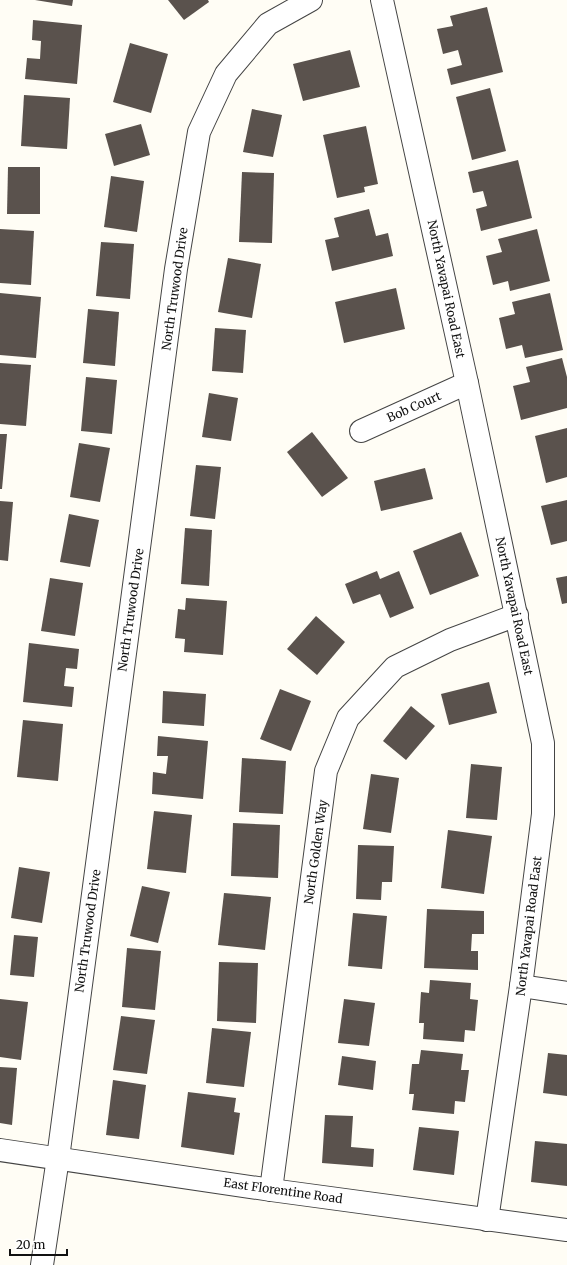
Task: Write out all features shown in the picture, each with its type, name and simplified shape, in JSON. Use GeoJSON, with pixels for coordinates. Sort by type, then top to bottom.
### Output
{"type":"FeatureCollection","features":[{"type":"Feature","properties":{"kind":"street","name":"North Truwood Drive"},"geometry":{"type":"LineString","coordinates":[[42,1265],[58,1158],[176,270],[199,132],[230,68],[268,24],[311,0]]}},
{"type":"Feature","properties":{"kind":"street","name":"North Yavapai Road East"},"geometry":{"type":"LineString","coordinates":[[382,0],[467,383],[543,743],[543,814],[521,986],[487,1220]]}},
{"type":"Feature","properties":{"kind":"street","name":"Bob Court"},"geometry":{"type":"LineString","coordinates":[[361,431],[467,383]]}},
{"type":"Feature","properties":{"kind":"street","name":"North Golden Way"},"geometry":{"type":"LineString","coordinates":[[271,1190],[326,771],[348,718],[395,667],[450,640],[517,615]]}},
{"type":"Feature","properties":{"kind":"street"},"geometry":{"type":"LineString","coordinates":[[521,986],[567,993]]}},
{"type":"Feature","properties":{"kind":"street","name":"East Florentine Road"},"geometry":{"type":"LineString","coordinates":[[0,1150],[271,1190],[567,1230]]}},
{"type":"Feature","properties":{"kind":"building"},"geometry":{"type":"Polygon","coordinates":[[[35,0],[73,0],[72,6],[35,0]]]}},
{"type":"Feature","properties":{"kind":"building"},"geometry":{"type":"Polygon","coordinates":[[[168,0],[208,0],[209,2],[184,20],[168,0]]]}},
{"type":"Feature","properties":{"kind":"building"},"geometry":{"type":"Polygon","coordinates":[[[487,7],[503,72],[451,85],[447,69],[462,65],[458,50],[443,54],[437,29],[453,26],[450,16],[487,7]]]}},
{"type":"Feature","properties":{"kind":"building"},"geometry":{"type":"Polygon","coordinates":[[[33,20],[82,25],[77,84],[25,79],[27,58],[40,59],[41,41],[32,40],[33,20]]]}},
{"type":"Feature","properties":{"kind":"building"},"geometry":{"type":"Polygon","coordinates":[[[130,43],[168,54],[151,113],[113,102],[130,43]]]}},
{"type":"Feature","properties":{"kind":"building"},"geometry":{"type":"Polygon","coordinates":[[[350,50],[360,87],[303,101],[293,64],[350,50]]]}},
{"type":"Feature","properties":{"kind":"building"},"geometry":{"type":"Polygon","coordinates":[[[490,88],[506,151],[472,160],[456,97],[490,88]]]}},
{"type":"Feature","properties":{"kind":"building"},"geometry":{"type":"Polygon","coordinates":[[[24,95],[70,98],[67,149],[21,146],[24,95]]]}},
{"type":"Feature","properties":{"kind":"building"},"geometry":{"type":"Polygon","coordinates":[[[252,109],[282,115],[273,157],[243,152],[252,109]]]}},
{"type":"Feature","properties":{"kind":"building"},"geometry":{"type":"Polygon","coordinates":[[[141,124],[150,155],[114,166],[105,134],[141,124]]]}},
{"type":"Feature","properties":{"kind":"building"},"geometry":{"type":"Polygon","coordinates":[[[366,126],[378,184],[364,187],[365,192],[337,198],[323,135],[366,126]]]}},
{"type":"Feature","properties":{"kind":"building"},"geometry":{"type":"Polygon","coordinates":[[[518,160],[532,218],[481,231],[476,209],[487,206],[483,191],[473,193],[468,172],[518,160]]]}},
{"type":"Feature","properties":{"kind":"building"},"geometry":{"type":"Polygon","coordinates":[[[8,167],[40,167],[40,214],[7,214],[8,167]]]}},
{"type":"Feature","properties":{"kind":"building"},"geometry":{"type":"Polygon","coordinates":[[[242,172],[274,173],[272,243],[239,242],[242,172]]]}},
{"type":"Feature","properties":{"kind":"building"},"geometry":{"type":"Polygon","coordinates":[[[111,176],[144,181],[137,232],[104,227],[111,176]]]}},
{"type":"Feature","properties":{"kind":"building"},"geometry":{"type":"Polygon","coordinates":[[[369,209],[376,236],[388,233],[393,256],[332,271],[325,240],[339,237],[334,218],[369,209]]]}},
{"type":"Feature","properties":{"kind":"building"},"geometry":{"type":"Polygon","coordinates":[[[0,229],[34,231],[31,285],[0,283],[0,229]]]}},
{"type":"Feature","properties":{"kind":"building"},"geometry":{"type":"Polygon","coordinates":[[[537,229],[550,281],[510,291],[508,281],[493,285],[486,256],[502,252],[498,239],[537,229]]]}},
{"type":"Feature","properties":{"kind":"building"},"geometry":{"type":"Polygon","coordinates":[[[101,242],[134,244],[130,299],[96,296],[101,242]]]}},
{"type":"Feature","properties":{"kind":"building"},"geometry":{"type":"Polygon","coordinates":[[[228,258],[261,264],[252,318],[218,312],[228,258]]]}},
{"type":"Feature","properties":{"kind":"building"},"geometry":{"type":"Polygon","coordinates":[[[396,288],[405,329],[344,343],[335,302],[396,288]]]}},
{"type":"Feature","properties":{"kind":"building"},"geometry":{"type":"Polygon","coordinates":[[[0,293],[41,297],[36,358],[0,355],[0,293]]]}},
{"type":"Feature","properties":{"kind":"building"},"geometry":{"type":"Polygon","coordinates":[[[550,293],[563,350],[525,358],[522,345],[506,349],[499,318],[515,314],[512,302],[550,293]]]}},
{"type":"Feature","properties":{"kind":"building"},"geometry":{"type":"Polygon","coordinates":[[[88,309],[119,312],[115,366],[83,363],[88,309]]]}},
{"type":"Feature","properties":{"kind":"building"},"geometry":{"type":"Polygon","coordinates":[[[215,328],[246,330],[243,373],[212,371],[215,328]]]}},
{"type":"Feature","properties":{"kind":"building"},"geometry":{"type":"Polygon","coordinates":[[[562,358],[567,377],[567,408],[521,420],[513,386],[530,382],[526,367],[562,358]]]}},
{"type":"Feature","properties":{"kind":"building"},"geometry":{"type":"Polygon","coordinates":[[[0,363],[31,365],[26,426],[0,424],[0,363]]]}},
{"type":"Feature","properties":{"kind":"building"},"geometry":{"type":"Polygon","coordinates":[[[86,377],[117,380],[112,434],[81,431],[86,377]]]}},
{"type":"Feature","properties":{"kind":"building"},"geometry":{"type":"Polygon","coordinates":[[[209,393],[238,398],[231,441],[202,437],[209,393]]]}},
{"type":"Feature","properties":{"kind":"building"},"geometry":{"type":"Polygon","coordinates":[[[567,428],[567,477],[546,483],[535,436],[567,428]]]}},
{"type":"Feature","properties":{"kind":"building"},"geometry":{"type":"Polygon","coordinates":[[[312,432],[348,478],[322,497],[287,452],[312,432]]]}},
{"type":"Feature","properties":{"kind":"building"},"geometry":{"type":"Polygon","coordinates":[[[0,434],[7,434],[2,489],[0,489],[0,434]]]}},
{"type":"Feature","properties":{"kind":"building"},"geometry":{"type":"Polygon","coordinates":[[[79,443],[110,448],[100,502],[70,497],[79,443]]]}},
{"type":"Feature","properties":{"kind":"building"},"geometry":{"type":"Polygon","coordinates":[[[196,465],[221,467],[215,519],[190,516],[196,465]]]}},
{"type":"Feature","properties":{"kind":"building"},"geometry":{"type":"Polygon","coordinates":[[[425,468],[433,499],[381,511],[374,481],[425,468]]]}},
{"type":"Feature","properties":{"kind":"building"},"geometry":{"type":"Polygon","coordinates":[[[567,500],[567,541],[551,545],[541,506],[567,500]]]}},
{"type":"Feature","properties":{"kind":"building"},"geometry":{"type":"Polygon","coordinates":[[[0,501],[13,502],[8,561],[0,560],[0,501]]]}},
{"type":"Feature","properties":{"kind":"building"},"geometry":{"type":"Polygon","coordinates":[[[69,514],[99,520],[90,567],[60,562],[69,514]]]}},
{"type":"Feature","properties":{"kind":"building"},"geometry":{"type":"Polygon","coordinates":[[[185,528],[212,530],[209,586],[181,584],[185,528]]]}},
{"type":"Feature","properties":{"kind":"building"},"geometry":{"type":"Polygon","coordinates":[[[461,532],[479,576],[430,595],[413,551],[461,532]]]}},
{"type":"Feature","properties":{"kind":"building"},"geometry":{"type":"Polygon","coordinates":[[[377,571],[380,579],[399,571],[414,608],[390,618],[380,594],[353,604],[345,584],[377,571]]]}},
{"type":"Feature","properties":{"kind":"building"},"geometry":{"type":"Polygon","coordinates":[[[567,576],[567,603],[562,604],[556,578],[567,576]]]}},
{"type":"Feature","properties":{"kind":"building"},"geometry":{"type":"Polygon","coordinates":[[[50,578],[83,583],[75,636],[41,631],[50,578]]]}},
{"type":"Feature","properties":{"kind":"building"},"geometry":{"type":"Polygon","coordinates":[[[186,598],[227,601],[223,655],[184,652],[185,639],[175,638],[178,609],[185,610],[186,598]]]}},
{"type":"Feature","properties":{"kind":"building"},"geometry":{"type":"Polygon","coordinates":[[[316,616],[345,642],[317,675],[287,649],[316,616]]]}},
{"type":"Feature","properties":{"kind":"building"},"geometry":{"type":"Polygon","coordinates":[[[29,643],[79,649],[77,669],[66,668],[64,686],[74,687],[72,707],[23,702],[29,643]]]}},
{"type":"Feature","properties":{"kind":"building"},"geometry":{"type":"Polygon","coordinates":[[[489,682],[497,713],[449,725],[441,694],[489,682]]]}},
{"type":"Feature","properties":{"kind":"building"},"geometry":{"type":"Polygon","coordinates":[[[280,689],[311,701],[291,751],[260,739],[280,689]]]}},
{"type":"Feature","properties":{"kind":"building"},"geometry":{"type":"Polygon","coordinates":[[[163,691],[206,694],[204,726],[162,723],[163,691]]]}},
{"type":"Feature","properties":{"kind":"building"},"geometry":{"type":"Polygon","coordinates":[[[411,706],[435,726],[406,760],[383,741],[411,706]]]}},
{"type":"Feature","properties":{"kind":"building"},"geometry":{"type":"Polygon","coordinates":[[[23,720],[63,724],[58,781],[17,777],[23,720]]]}},
{"type":"Feature","properties":{"kind":"building"},"geometry":{"type":"Polygon","coordinates":[[[158,736],[208,741],[203,799],[152,794],[153,772],[166,774],[168,756],[157,756],[158,736]]]}},
{"type":"Feature","properties":{"kind":"building"},"geometry":{"type":"Polygon","coordinates":[[[242,758],[286,761],[283,814],[239,812],[242,758]]]}},
{"type":"Feature","properties":{"kind":"building"},"geometry":{"type":"Polygon","coordinates":[[[471,764],[502,767],[497,820],[466,818],[471,764]]]}},
{"type":"Feature","properties":{"kind":"building"},"geometry":{"type":"Polygon","coordinates":[[[371,774],[399,778],[391,833],[363,829],[371,774]]]}},
{"type":"Feature","properties":{"kind":"building"},"geometry":{"type":"Polygon","coordinates":[[[154,811],[192,815],[186,873],[147,869],[154,811]]]}},
{"type":"Feature","properties":{"kind":"building"},"geometry":{"type":"Polygon","coordinates":[[[233,823],[280,825],[278,878],[231,876],[233,823]]]}},
{"type":"Feature","properties":{"kind":"building"},"geometry":{"type":"Polygon","coordinates":[[[448,830],[492,836],[484,894],[441,888],[448,830]]]}},
{"type":"Feature","properties":{"kind":"building"},"geometry":{"type":"Polygon","coordinates":[[[358,845],[394,846],[392,882],[382,882],[381,900],[356,899],[358,845]]]}},
{"type":"Feature","properties":{"kind":"building"},"geometry":{"type":"Polygon","coordinates":[[[19,867],[50,872],[42,923],[11,918],[19,867]]]}},
{"type":"Feature","properties":{"kind":"building"},"geometry":{"type":"Polygon","coordinates":[[[142,886],[170,892],[158,943],[130,936],[142,886]]]}},
{"type":"Feature","properties":{"kind":"building"},"geometry":{"type":"Polygon","coordinates":[[[224,893],[271,897],[265,950],[218,945],[224,893]]]}},
{"type":"Feature","properties":{"kind":"building"},"geometry":{"type":"Polygon","coordinates":[[[427,909],[484,911],[484,934],[472,934],[471,951],[478,951],[478,970],[424,968],[427,909]]]}},
{"type":"Feature","properties":{"kind":"building"},"geometry":{"type":"Polygon","coordinates":[[[353,913],[387,916],[382,969],[348,966],[353,913]]]}},
{"type":"Feature","properties":{"kind":"building"},"geometry":{"type":"Polygon","coordinates":[[[14,935],[38,937],[34,977],[10,975],[14,935]]]}},
{"type":"Feature","properties":{"kind":"building"},"geometry":{"type":"Polygon","coordinates":[[[127,948],[161,951],[155,1010],[122,1007],[127,948]]]}},
{"type":"Feature","properties":{"kind":"building"},"geometry":{"type":"Polygon","coordinates":[[[219,962],[258,963],[256,1023],[217,1021],[219,962]]]}},
{"type":"Feature","properties":{"kind":"building"},"geometry":{"type":"Polygon","coordinates":[[[430,980],[471,983],[470,999],[478,1000],[475,1031],[465,1030],[464,1042],[423,1039],[424,1023],[419,1023],[421,992],[429,993],[430,980]]]}},
{"type":"Feature","properties":{"kind":"building"},"geometry":{"type":"Polygon","coordinates":[[[0,999],[28,1002],[21,1060],[0,1057],[0,999]]]}},
{"type":"Feature","properties":{"kind":"building"},"geometry":{"type":"Polygon","coordinates":[[[344,999],[375,1003],[369,1046],[338,1043],[344,999]]]}},
{"type":"Feature","properties":{"kind":"building"},"geometry":{"type":"Polygon","coordinates":[[[121,1016],[155,1020],[147,1074],[113,1070],[121,1016]]]}},
{"type":"Feature","properties":{"kind":"building"},"geometry":{"type":"Polygon","coordinates":[[[212,1028],[251,1032],[244,1087],[206,1083],[212,1028]]]}},
{"type":"Feature","properties":{"kind":"building"},"geometry":{"type":"Polygon","coordinates":[[[421,1050],[463,1054],[461,1070],[469,1070],[465,1102],[455,1101],[454,1114],[412,1110],[414,1094],[409,1094],[412,1064],[419,1064],[421,1050]]]}},
{"type":"Feature","properties":{"kind":"building"},"geometry":{"type":"Polygon","coordinates":[[[548,1053],[567,1055],[567,1096],[543,1093],[548,1053]]]}},
{"type":"Feature","properties":{"kind":"building"},"geometry":{"type":"Polygon","coordinates":[[[342,1056],[376,1061],[373,1090],[338,1085],[342,1056]]]}},
{"type":"Feature","properties":{"kind":"building"},"geometry":{"type":"Polygon","coordinates":[[[0,1067],[17,1068],[12,1125],[0,1123],[0,1067]]]}},
{"type":"Feature","properties":{"kind":"building"},"geometry":{"type":"Polygon","coordinates":[[[113,1080],[146,1085],[139,1139],[106,1135],[113,1080]]]}},
{"type":"Feature","properties":{"kind":"building"},"geometry":{"type":"Polygon","coordinates":[[[188,1092],[236,1098],[234,1112],[240,1113],[234,1155],[181,1147],[188,1092]]]}},
{"type":"Feature","properties":{"kind":"building"},"geometry":{"type":"Polygon","coordinates":[[[325,1115],[353,1116],[351,1147],[374,1149],[373,1167],[322,1163],[325,1115]]]}},
{"type":"Feature","properties":{"kind":"building"},"geometry":{"type":"Polygon","coordinates":[[[419,1127],[459,1131],[454,1175],[413,1170],[419,1127]]]}},
{"type":"Feature","properties":{"kind":"building"},"geometry":{"type":"Polygon","coordinates":[[[535,1141],[567,1144],[567,1186],[531,1182],[535,1141]]]}}]}
